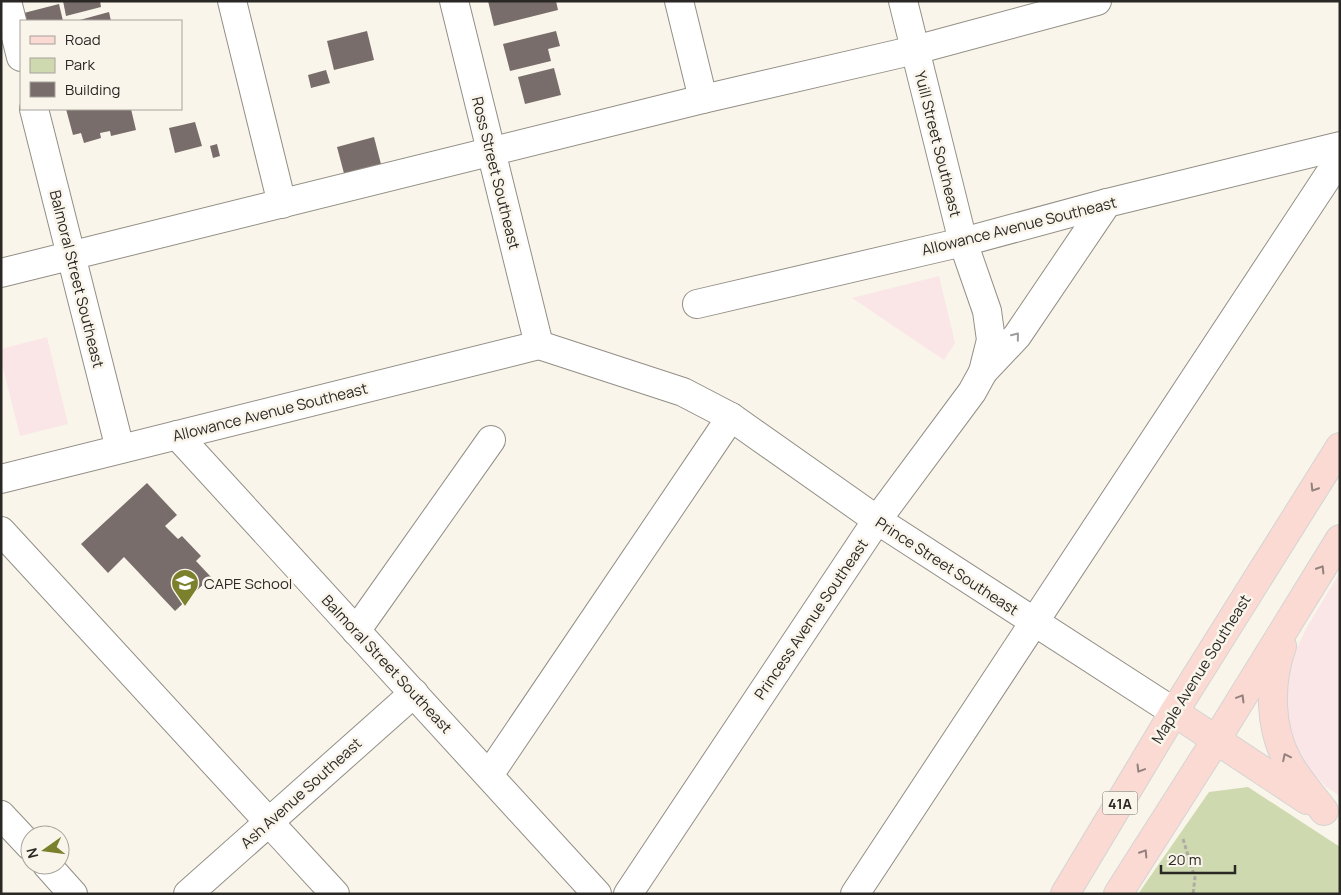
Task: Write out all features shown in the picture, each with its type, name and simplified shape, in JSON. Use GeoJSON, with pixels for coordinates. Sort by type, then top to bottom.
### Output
{"type":"FeatureCollection","features":[{"type":"Feature","properties":{"kind":"main road","name":"Maple Avenue Southeast"},"geometry":{"type":"LineString","coordinates":[[1065,894],[1174,712],[1340,447]]}},
{"type":"Feature","properties":{"kind":"main road"},"geometry":{"type":"LineString","coordinates":[[1118,894],[1340,539]]}},
{"type":"Feature","properties":{"kind":"main road"},"geometry":{"type":"LineString","coordinates":[[1302,599],[1278,658],[1274,679],[1275,721],[1279,742],[1288,762],[1332,816]]}},
{"type":"Feature","properties":{"kind":"main road","name":"Prince Street Southeast"},"geometry":{"type":"LineString","coordinates":[[1174,712],[1332,816]]}},
{"type":"Feature","properties":{"kind":"street"},"geometry":{"type":"LineString","coordinates":[[7,1],[20,53]]}},
{"type":"Feature","properties":{"kind":"street"},"geometry":{"type":"LineString","coordinates":[[232,1],[282,204]]}},
{"type":"Feature","properties":{"kind":"street","name":"Ross Street Southeast"},"geometry":{"type":"LineString","coordinates":[[454,1],[539,345]]}},
{"type":"Feature","properties":{"kind":"street"},"geometry":{"type":"LineString","coordinates":[[678,1],[703,99]]}},
{"type":"Feature","properties":{"kind":"street","name":"Yuill Street Southeast"},"geometry":{"type":"LineString","coordinates":[[903,1],[963,242],[987,311],[990,328],[990,350],[983,372]]}},
{"type":"Feature","properties":{"kind":"street"},"geometry":{"type":"LineString","coordinates":[[1,273],[703,99],[915,50],[1097,1]]}},
{"type":"Feature","properties":{"kind":"street","name":"Balmoral Street Southeast"},"geometry":{"type":"LineString","coordinates":[[34,110],[120,450]]}},
{"type":"Feature","properties":{"kind":"street","name":"Allowance Avenue Southeast"},"geometry":{"type":"LineString","coordinates":[[697,304],[963,242],[1106,204],[1340,146]]}},
{"type":"Feature","properties":{"kind":"street"},"geometry":{"type":"LineString","coordinates":[[855,894],[1340,158]]}},
{"type":"Feature","properties":{"kind":"street","name":"Princess Avenue Southeast"},"geometry":{"type":"LineString","coordinates":[[628,894],[877,520],[972,392],[983,372],[1018,336],[1106,204]]}},
{"type":"Feature","properties":{"kind":"street","name":"Allowance Avenue Southeast"},"geometry":{"type":"LineString","coordinates":[[1,479],[539,345]]}},
{"type":"Feature","properties":{"kind":"street","name":"Prince Street Southeast"},"geometry":{"type":"LineString","coordinates":[[539,345],[683,392],[731,417],[877,520],[1174,712]]}},
{"type":"Feature","properties":{"kind":"street"},"geometry":{"type":"LineString","coordinates":[[489,776],[731,417]]}},
{"type":"Feature","properties":{"kind":"street","name":"Balmoral Street Southeast"},"geometry":{"type":"LineString","coordinates":[[178,435],[597,894]]}},
{"type":"Feature","properties":{"kind":"street"},"geometry":{"type":"LineString","coordinates":[[356,631],[491,440]]}},
{"type":"Feature","properties":{"kind":"street"},"geometry":{"type":"LineString","coordinates":[[1,531],[335,894]]}},
{"type":"Feature","properties":{"kind":"street","name":"Ash Avenue Southeast"},"geometry":{"type":"LineString","coordinates":[[188,894],[414,693]]}},
{"type":"Feature","properties":{"kind":"street"},"geometry":{"type":"LineString","coordinates":[[1,815],[20,835]]}},
{"type":"Feature","properties":{"kind":"street"},"geometry":{"type":"LineString","coordinates":[[56,875],[73,894]]}},
{"type":"Feature","properties":{"kind":"path"},"geometry":{"type":"LineString","coordinates":[[1173,807],[1195,878],[1193,894]]}},
{"type":"Feature","properties":{"kind":"shaded area"},"geometry":{"type":"Polygon","coordinates":[[[939,276],[955,343],[944,360],[852,298],[939,276]]]}},
{"type":"Feature","properties":{"kind":"shaded area"},"geometry":{"type":"Polygon","coordinates":[[[47,337],[68,424],[20,436],[1,360],[1,349],[47,337]]]}},
{"type":"Feature","properties":{"kind":"shaded area"},"geometry":{"type":"Polygon","coordinates":[[[1340,572],[1340,796],[1326,787],[1306,766],[1292,740],[1287,712],[1286,686],[1292,658],[1307,627],[1340,572]]]}},
{"type":"Feature","properties":{"kind":"green space"},"geometry":{"type":"Polygon","coordinates":[[[1248,787],[1340,847],[1340,894],[1138,894],[1209,792],[1248,787]]]}},
{"type":"Feature","properties":{"kind":"building"},"geometry":{"type":"Polygon","coordinates":[[[63,1],[100,1],[101,7],[66,16],[63,1]]]}},
{"type":"Feature","properties":{"kind":"building"},"geometry":{"type":"Polygon","coordinates":[[[488,1],[556,1],[558,10],[494,26],[488,1]]]}},
{"type":"Feature","properties":{"kind":"building"},"geometry":{"type":"Polygon","coordinates":[[[59,4],[63,20],[20,20],[16,15],[59,4]]]}},
{"type":"Feature","properties":{"kind":"building"},"geometry":{"type":"Polygon","coordinates":[[[109,12],[111,20],[80,20],[109,12]]]}},
{"type":"Feature","properties":{"kind":"building"},"geometry":{"type":"Polygon","coordinates":[[[367,31],[374,60],[334,70],[327,41],[367,31]]]}},
{"type":"Feature","properties":{"kind":"building"},"geometry":{"type":"Polygon","coordinates":[[[556,31],[560,46],[548,49],[551,61],[510,71],[503,44],[556,31]]]}},
{"type":"Feature","properties":{"kind":"building"},"geometry":{"type":"Polygon","coordinates":[[[554,68],[561,95],[525,104],[518,77],[554,68]]]}},
{"type":"Feature","properties":{"kind":"building"},"geometry":{"type":"Polygon","coordinates":[[[326,70],[330,83],[311,88],[308,75],[326,70]]]}},
{"type":"Feature","properties":{"kind":"building"},"geometry":{"type":"Polygon","coordinates":[[[66,110],[131,110],[136,130],[111,136],[110,131],[100,133],[101,138],[84,143],[81,133],[73,135],[66,110]]]}},
{"type":"Feature","properties":{"kind":"building"},"geometry":{"type":"Polygon","coordinates":[[[195,122],[202,146],[175,153],[169,128],[195,122]]]}},
{"type":"Feature","properties":{"kind":"building"},"geometry":{"type":"Polygon","coordinates":[[[374,137],[383,172],[346,181],[337,147],[374,137]]]}},
{"type":"Feature","properties":{"kind":"building"},"geometry":{"type":"Polygon","coordinates":[[[217,144],[220,156],[213,158],[210,146],[217,144]]]}},
{"type":"Feature","properties":{"kind":"building"},"geometry":{"type":"Polygon","coordinates":[[[147,483],[177,515],[165,526],[178,539],[182,536],[201,556],[196,561],[211,577],[175,611],[124,557],[108,573],[81,544],[147,483]]]}},
{"type":"Feature","properties":{"kind":"place","name":"CAPE School"},"geometry":{"type":"Point","coordinates":[185,607]}}]}
